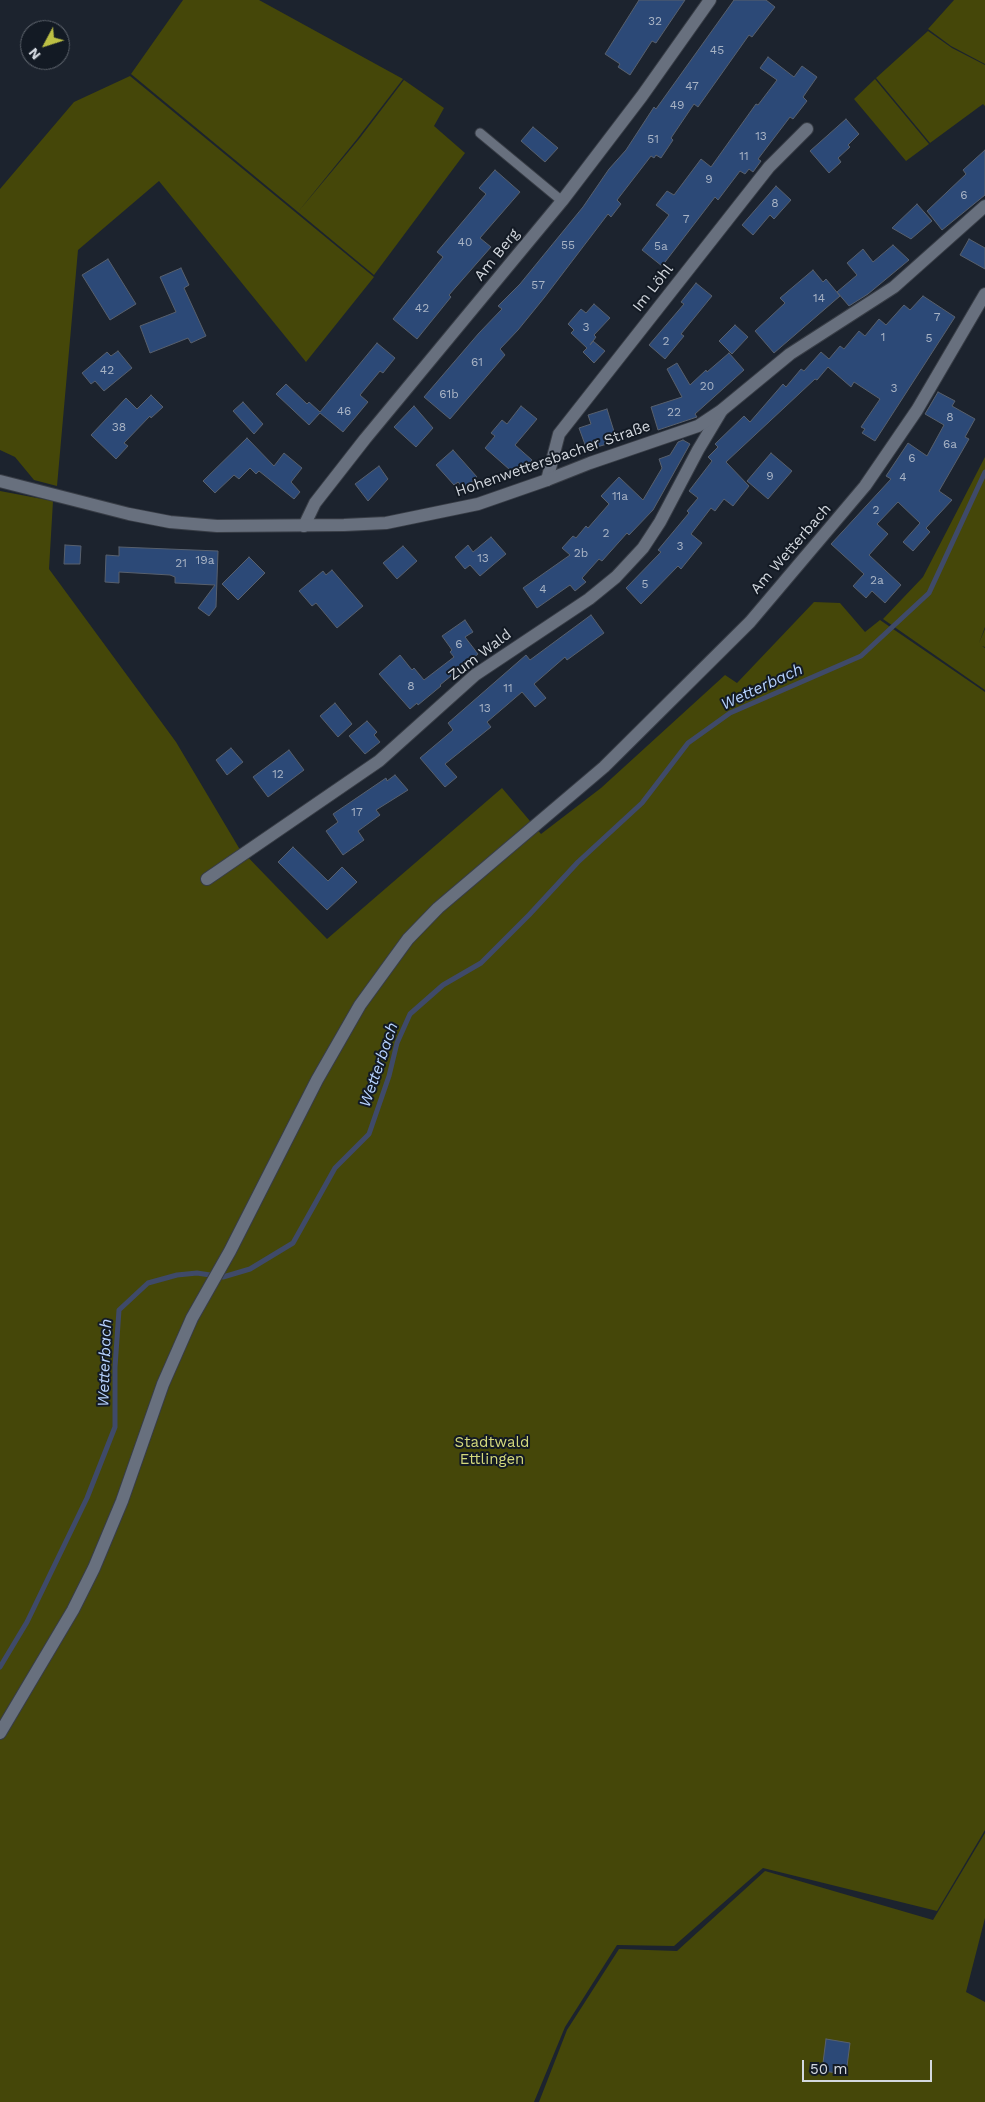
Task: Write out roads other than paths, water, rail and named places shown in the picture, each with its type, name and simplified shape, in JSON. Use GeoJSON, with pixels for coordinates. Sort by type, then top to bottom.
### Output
{"type":"FeatureCollection","features":[{"type":"Feature","properties":{"kind":"street","name":"Am Berg"},"geometry":{"type":"LineString","coordinates":[[304,526],[315,503],[365,439],[562,201],[642,96],[710,0]]}},
{"type":"Feature","properties":{"kind":"street","name":"Im Löhl"},"geometry":{"type":"LineString","coordinates":[[547,480],[559,434],[769,167],[807,129]]}},
{"type":"Feature","properties":{"kind":"street","name":"Hohenwettersbacher Straße"},"geometry":{"type":"LineString","coordinates":[[0,481],[129,514],[170,522],[217,526],[304,526],[378,523],[417,518],[478,504],[547,480],[590,462],[698,426],[722,410],[790,354],[905,279],[985,206]]}},
{"type":"Feature","properties":{"kind":"street","name":"Am Wetterbach"},"geometry":{"type":"LineString","coordinates":[[0,1733],[73,1610],[94,1568],[122,1501],[174,1358],[192,1318],[230,1251],[317,1080],[360,1005],[395,956],[438,908],[577,791],[750,622],[865,486],[917,410],[985,294]]}},
{"type":"Feature","properties":{"kind":"street","name":"Zum Wald"},"geometry":{"type":"LineString","coordinates":[[207,879],[380,761],[476,675],[589,599],[616,577],[643,548],[660,522],[698,450],[722,410]]}},
{"type":"Feature","properties":{"kind":"lane"},"geometry":{"type":"LineString","coordinates":[[480,133],[562,201]]}},
{"type":"Feature","properties":{"kind":"waterway","name":"Wetterbach"},"geometry":{"type":"LineString","coordinates":[[0,1667],[27,1622],[87,1498],[115,1427],[115,1367],[119,1310],[148,1283],[177,1275],[197,1273],[223,1277],[250,1269],[293,1243],[335,1168],[369,1134],[389,1076],[397,1043],[410,1014],[443,985],[481,963],[578,862],[642,803],[688,743],[730,713],[861,656],[929,593],[985,472]]}},
{"type":"Feature","properties":{"kind":"park label","name":"Stadtwald Ettlingen"},"geometry":{"type":"Point","coordinates":[492,1452]}}]}
